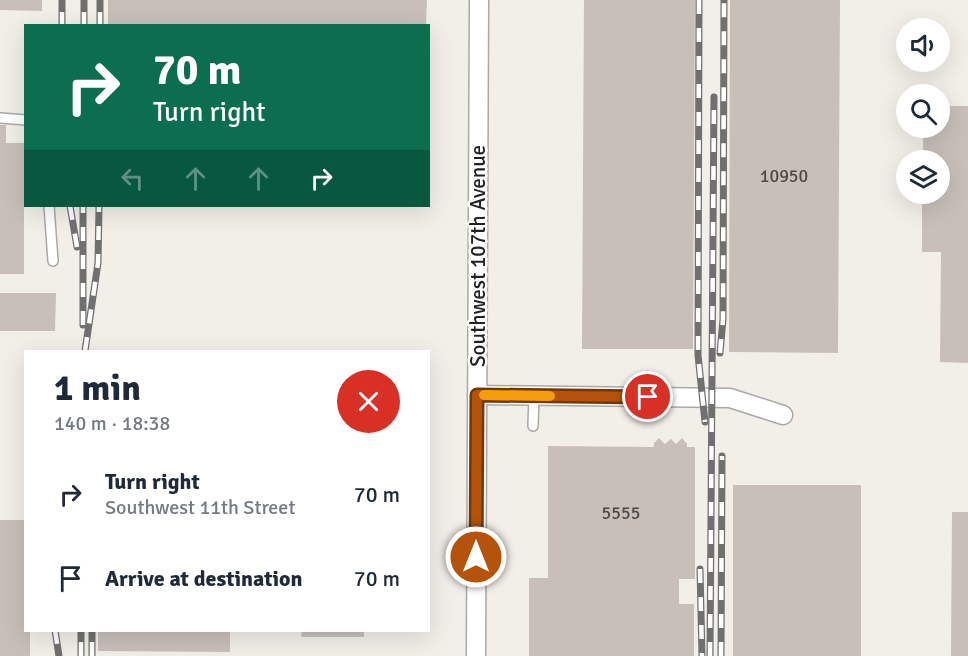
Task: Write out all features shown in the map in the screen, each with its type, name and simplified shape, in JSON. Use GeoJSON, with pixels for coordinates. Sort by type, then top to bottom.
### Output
{"type":"FeatureCollection","features":[{"type":"Feature","properties":{"kind":"street","name":"Southwest 107th Avenue"},"geometry":{"type":"LineString","coordinates":[[476,656],[479,0]]}},
{"type":"Feature","properties":{"kind":"street"},"geometry":{"type":"LineString","coordinates":[[477,395],[730,398],[783,415]]}},
{"type":"Feature","properties":{"kind":"lane"},"geometry":{"type":"LineString","coordinates":[[0,118],[24,120]]}},
{"type":"Feature","properties":{"kind":"lane"},"geometry":{"type":"LineString","coordinates":[[49,207],[53,261]]}},
{"type":"Feature","properties":{"kind":"lane"},"geometry":{"type":"LineString","coordinates":[[533,426],[534,396]]}},
{"type":"Feature","properties":{"kind":"building"},"geometry":{"type":"Polygon","coordinates":[[[0,0],[42,0],[42,11],[0,10],[0,0]]]}},
{"type":"Feature","properties":{"kind":"building"},"geometry":{"type":"Polygon","coordinates":[[[108,0],[427,0],[426,24],[108,24],[108,0]]]}},
{"type":"Feature","properties":{"kind":"building"},"geometry":{"type":"Polygon","coordinates":[[[584,0],[695,0],[693,349],[582,349],[584,0]]]}},
{"type":"Feature","properties":{"kind":"building"},"geometry":{"type":"Polygon","coordinates":[[[730,0],[840,0],[838,353],[729,352],[730,0]]]}},
{"type":"Feature","properties":{"kind":"building"},"geometry":{"type":"Polygon","coordinates":[[[950,106],[968,106],[968,363],[940,362],[941,252],[922,252],[922,204],[950,204],[950,150],[923,150],[923,138],[950,138],[950,106]]]}},
{"type":"Feature","properties":{"kind":"building"},"geometry":{"type":"Polygon","coordinates":[[[0,125],[6,125],[6,143],[24,143],[24,274],[0,274],[0,125]]]}},
{"type":"Feature","properties":{"kind":"building"},"geometry":{"type":"Polygon","coordinates":[[[0,293],[56,293],[55,331],[0,331],[0,293]]]}},
{"type":"Feature","properties":{"kind":"building"},"geometry":{"type":"Polygon","coordinates":[[[659,438],[665,444],[671,439],[676,444],[682,438],[687,447],[695,447],[695,579],[679,579],[679,604],[694,604],[694,656],[529,656],[529,578],[548,578],[548,446],[654,447],[654,443],[659,438]]]}},
{"type":"Feature","properties":{"kind":"building"},"geometry":{"type":"Polygon","coordinates":[[[733,485],[861,485],[861,656],[733,656],[733,485]]]}},
{"type":"Feature","properties":{"kind":"building"},"geometry":{"type":"Polygon","coordinates":[[[952,512],[968,512],[968,656],[951,656],[952,512]]]}},
{"type":"Feature","properties":{"kind":"building"},"geometry":{"type":"Polygon","coordinates":[[[0,520],[24,520],[24,632],[30,632],[30,656],[0,656],[0,520]]]}},
{"type":"Feature","properties":{"kind":"building"},"geometry":{"type":"Polygon","coordinates":[[[98,632],[230,632],[230,652],[98,651],[98,632]]]}},
{"type":"Feature","properties":{"kind":"building"},"geometry":{"type":"Polygon","coordinates":[[[302,632],[364,632],[364,637],[301,637],[302,632]]]}},
{"type":"Feature","properties":{"kind":"railway"},"geometry":{"type":"LineString","coordinates":[[62,0],[62,24]]}},
{"type":"Feature","properties":{"kind":"railway"},"geometry":{"type":"LineString","coordinates":[[84,0],[84,24]]}},
{"type":"Feature","properties":{"kind":"railway"},"geometry":{"type":"LineString","coordinates":[[100,0],[100,24]]}},
{"type":"Feature","properties":{"kind":"railway"},"geometry":{"type":"LineString","coordinates":[[699,0],[698,355],[705,422]]}},
{"type":"Feature","properties":{"kind":"railway"},"geometry":{"type":"LineString","coordinates":[[720,353],[723,319],[724,0]]}},
{"type":"Feature","properties":{"kind":"railway"},"geometry":{"type":"LineString","coordinates":[[710,656],[714,97]]}},
{"type":"Feature","properties":{"kind":"railway"},"geometry":{"type":"LineString","coordinates":[[70,207],[77,247]]}},
{"type":"Feature","properties":{"kind":"railway"},"geometry":{"type":"LineString","coordinates":[[83,207],[83,325]]}},
{"type":"Feature","properties":{"kind":"railway"},"geometry":{"type":"LineString","coordinates":[[85,350],[98,263],[99,207]]}},
{"type":"Feature","properties":{"kind":"railway"},"geometry":{"type":"LineString","coordinates":[[721,656],[722,456]]}},
{"type":"Feature","properties":{"kind":"railway"},"geometry":{"type":"LineString","coordinates":[[700,569],[702,656]]}},
{"type":"Feature","properties":{"kind":"railway"},"geometry":{"type":"LineString","coordinates":[[55,632],[59,656]]}},
{"type":"Feature","properties":{"kind":"railway"},"geometry":{"type":"LineString","coordinates":[[81,632],[81,656]]}},
{"type":"Feature","properties":{"kind":"railway"},"geometry":{"type":"LineString","coordinates":[[92,632],[92,656]]}},
{"type":"Feature","properties":{"kind":"slow traffic"},"geometry":{"type":"LineString","coordinates":[[484,395],[550,396]]}},
{"type":"Feature","properties":{"kind":"route"},"geometry":{"type":"LineString","coordinates":[[476,557],[477,395],[648,397]]}}]}
